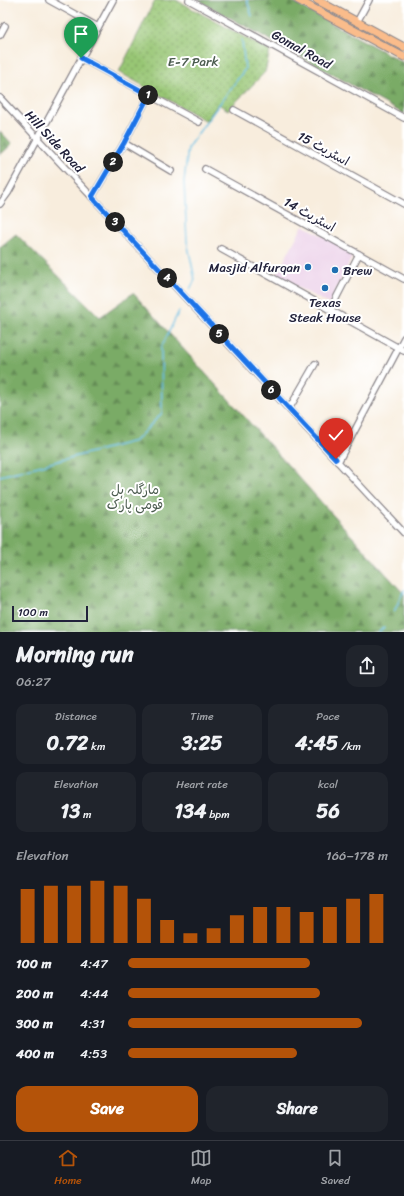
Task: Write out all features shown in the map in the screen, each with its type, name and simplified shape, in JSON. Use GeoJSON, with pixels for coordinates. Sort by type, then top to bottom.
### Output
{"type":"FeatureCollection","features":[{"type":"Feature","properties":{"kind":"main road"},"geometry":{"type":"LineString","coordinates":[[298,0],[404,57]]}},
{"type":"Feature","properties":{"kind":"main road"},"geometry":{"type":"LineString","coordinates":[[317,0],[404,47]]}},
{"type":"Feature","properties":{"kind":"street"},"geometry":{"type":"LineString","coordinates":[[48,0],[98,27]]}},
{"type":"Feature","properties":{"kind":"street"},"geometry":{"type":"LineString","coordinates":[[0,204],[8,193],[38,139],[113,0]]}},
{"type":"Feature","properties":{"kind":"street","name":"Gomal Road"},"geometry":{"type":"LineString","coordinates":[[189,0],[404,118]]}},
{"type":"Feature","properties":{"kind":"street"},"geometry":{"type":"LineString","coordinates":[[357,22],[369,0]]}},
{"type":"Feature","properties":{"kind":"street"},"geometry":{"type":"LineString","coordinates":[[0,34],[5,26]]}},
{"type":"Feature","properties":{"kind":"street"},"geometry":{"type":"LineString","coordinates":[[81,58],[199,122]]}},
{"type":"Feature","properties":{"kind":"street"},"geometry":{"type":"LineString","coordinates":[[92,197],[124,143],[149,95]]}},
{"type":"Feature","properties":{"kind":"street","name":"Hill Side Road"},"geometry":{"type":"LineString","coordinates":[[0,98],[404,533]]}},
{"type":"Feature","properties":{"kind":"street","name":"اسٹریٹ 15"},"geometry":{"type":"LineString","coordinates":[[234,110],[404,204]]}},
{"type":"Feature","properties":{"kind":"street"},"geometry":{"type":"LineString","coordinates":[[124,143],[171,171]]}},
{"type":"Feature","properties":{"kind":"street","name":"اسٹریٹ 14"},"geometry":{"type":"LineString","coordinates":[[205,169],[404,278]]}},
{"type":"Feature","properties":{"kind":"street"},"geometry":{"type":"LineString","coordinates":[[222,249],[401,349]]}},
{"type":"Feature","properties":{"kind":"street"},"geometry":{"type":"LineString","coordinates":[[330,310],[359,254]]}},
{"type":"Feature","properties":{"kind":"street"},"geometry":{"type":"LineString","coordinates":[[338,462],[401,349],[404,338]]}},
{"type":"Feature","properties":{"kind":"street"},"geometry":{"type":"LineString","coordinates":[[289,409],[316,364]]}},
{"type":"Feature","properties":{"kind":"shaded area"},"geometry":{"type":"Polygon","coordinates":[[[303,225],[354,253],[329,304],[276,276],[303,225]]]}},
{"type":"Feature","properties":{"kind":"green space","name":"E-7 Park"},"geometry":{"type":"Polygon","coordinates":[[[155,0],[176,0],[270,51],[265,72],[228,110],[218,104],[206,121],[119,72],[155,0]]]}},
{"type":"Feature","properties":{"kind":"green space"},"geometry":{"type":"Polygon","coordinates":[[[198,0],[289,0],[404,63],[404,114],[198,0]]]}},
{"type":"Feature","properties":{"kind":"green space"},"geometry":{"type":"Polygon","coordinates":[[[0,131],[12,144],[0,155],[0,131]]]}},
{"type":"Feature","properties":{"kind":"green space","name":"مارگلہ ہل قومی پارک"},"geometry":{"type":"Polygon","coordinates":[[[16,234],[100,317],[133,293],[404,594],[404,632],[0,632],[0,247],[16,234]]]}},
{"type":"Feature","properties":{"kind":"waterway"},"geometry":{"type":"LineString","coordinates":[[247,0],[252,16]]}},
{"type":"Feature","properties":{"kind":"waterway"},"geometry":{"type":"LineString","coordinates":[[190,289],[195,280],[187,241],[184,182],[188,147],[245,69],[242,40]]}},
{"type":"Feature","properties":{"kind":"waterway"},"geometry":{"type":"LineString","coordinates":[[0,476],[135,441],[162,413],[161,348],[179,311]]}},
{"type":"Feature","properties":{"kind":"waterway"},"geometry":{"type":"LineString","coordinates":[[394,612],[404,590]]}},
{"type":"Feature","properties":{"kind":"waterway"},"geometry":{"type":"LineString","coordinates":[[379,632],[384,627]]}},
{"type":"Feature","properties":{"kind":"place","name":"Masjid Alfurqan"},"geometry":{"type":"Point","coordinates":[308,267]}},
{"type":"Feature","properties":{"kind":"place","name":"Brew"},"geometry":{"type":"Point","coordinates":[335,270]}},
{"type":"Feature","properties":{"kind":"place","name":"Texas Steak House"},"geometry":{"type":"Point","coordinates":[325,288]}},
{"type":"Feature","properties":{"kind":"route"},"geometry":{"type":"LineString","coordinates":[[81,58],[149,95],[124,143],[92,197],[336,459]]}}]}
